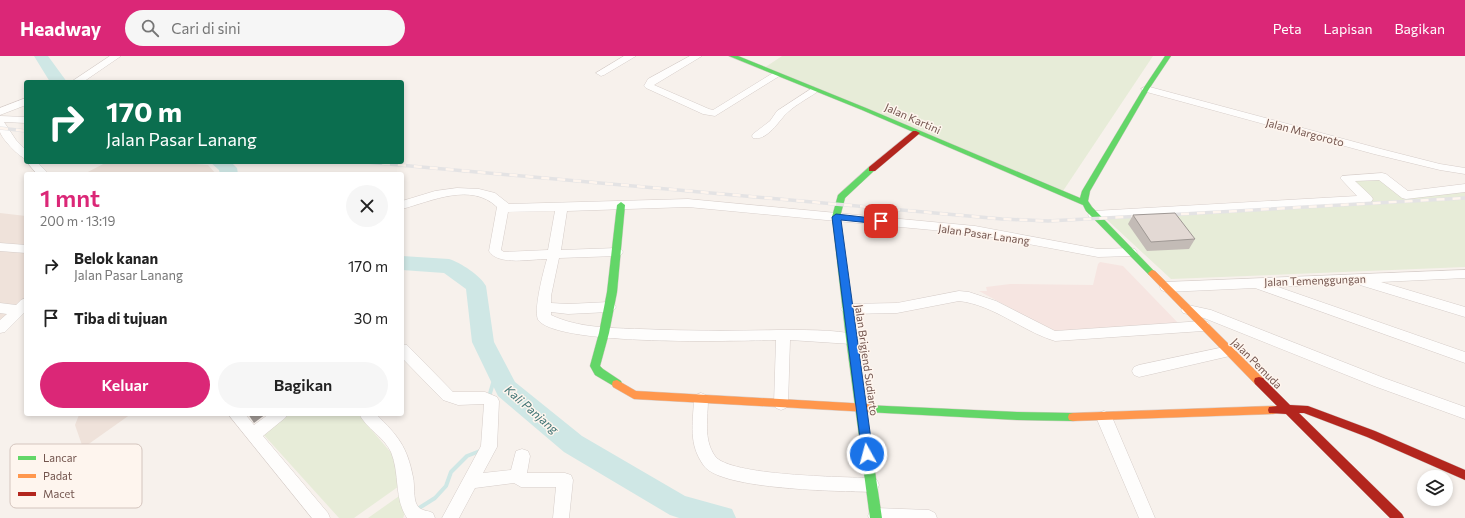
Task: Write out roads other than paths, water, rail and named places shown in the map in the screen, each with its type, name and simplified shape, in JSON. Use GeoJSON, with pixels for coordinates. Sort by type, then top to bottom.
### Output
{"type":"FeatureCollection","features":[{"type":"Feature","properties":{"kind":"street"},"geometry":{"type":"LineString","coordinates":[[78,80],[114,56]]}},
{"type":"Feature","properties":{"kind":"street"},"geometry":{"type":"LineString","coordinates":[[601,73],[631,56]]}},
{"type":"Feature","properties":{"kind":"street"},"geometry":{"type":"LineString","coordinates":[[697,56],[648,84],[707,112],[715,113],[776,74]]}},
{"type":"Feature","properties":{"kind":"street","name":"Jalan Kartini"},"geometry":{"type":"LineString","coordinates":[[732,56],[864,109],[916,133],[1084,203]]}},
{"type":"Feature","properties":{"kind":"street"},"geometry":{"type":"LineString","coordinates":[[1084,203],[1086,191],[1146,89],[1168,56]]}},
{"type":"Feature","properties":{"kind":"street","name":"Jalan Margoroto"},"geometry":{"type":"LineString","coordinates":[[1146,89],[1378,152],[1440,167],[1465,171]]}},
{"type":"Feature","properties":{"kind":"street"},"geometry":{"type":"LineString","coordinates":[[757,136],[774,123],[781,113],[814,90]]}},
{"type":"Feature","properties":{"kind":"street"},"geometry":{"type":"LineString","coordinates":[[0,112],[24,103]]}},
{"type":"Feature","properties":{"kind":"street"},"geometry":{"type":"LineString","coordinates":[[0,119],[24,120]]}},
{"type":"Feature","properties":{"kind":"street"},"geometry":{"type":"LineString","coordinates":[[2,131],[24,154]]}},
{"type":"Feature","properties":{"kind":"street"},"geometry":{"type":"LineString","coordinates":[[837,211],[841,197],[894,150],[916,133]]}},
{"type":"Feature","properties":{"kind":"street"},"geometry":{"type":"LineString","coordinates":[[33,164],[41,172]]}},
{"type":"Feature","properties":{"kind":"street"},"geometry":{"type":"LineString","coordinates":[[1098,219],[1367,199],[1346,178],[1384,176],[1406,195],[1465,188]]}},
{"type":"Feature","properties":{"kind":"street"},"geometry":{"type":"LineString","coordinates":[[404,204],[450,191],[489,195],[495,198],[503,207],[495,251],[503,256],[617,252]]}},
{"type":"Feature","properties":{"kind":"street"},"geometry":{"type":"LineString","coordinates":[[404,195],[428,197]]}},
{"type":"Feature","properties":{"kind":"street","name":"Jalan Pasar Lanang"},"geometry":{"type":"LineString","coordinates":[[503,207],[513,209],[688,203],[837,211],[975,230],[1098,253],[1131,252]]}},
{"type":"Feature","properties":{"kind":"street","name":"Jalan Pemuda"},"geometry":{"type":"LineString","coordinates":[[1084,203],[1098,219],[1394,517]]}},
{"type":"Feature","properties":{"kind":"street"},"geometry":{"type":"LineString","coordinates":[[621,205],[617,252],[609,307],[595,366],[599,372],[634,395],[1017,416],[1104,417],[1304,409],[1371,434],[1465,475]]}},
{"type":"Feature","properties":{"kind":"street"},"geometry":{"type":"LineString","coordinates":[[562,207],[554,254],[544,296],[544,318],[552,322],[604,333],[633,335],[798,335],[851,339]]}},
{"type":"Feature","properties":{"kind":"street","name":"Jalan Brigjend Sudiarto"},"geometry":{"type":"LineString","coordinates":[[837,211],[851,339],[862,407],[876,517]]}},
{"type":"Feature","properties":{"kind":"street"},"geometry":{"type":"LineString","coordinates":[[0,247],[24,249]]}},
{"type":"Feature","properties":{"kind":"street","name":"Jalan Temenggungan"},"geometry":{"type":"LineString","coordinates":[[1166,287],[1252,282],[1465,274]]}},
{"type":"Feature","properties":{"kind":"street"},"geometry":{"type":"LineString","coordinates":[[1356,279],[1465,312]]}},
{"type":"Feature","properties":{"kind":"street"},"geometry":{"type":"LineString","coordinates":[[1252,282],[1465,358]]}},
{"type":"Feature","properties":{"kind":"street"},"geometry":{"type":"LineString","coordinates":[[848,309],[897,308],[959,296],[968,296],[981,299],[1045,333],[1055,336],[1204,326]]}},
{"type":"Feature","properties":{"kind":"street"},"geometry":{"type":"LineString","coordinates":[[0,308],[22,306]]}},
{"type":"Feature","properties":{"kind":"street"},"geometry":{"type":"LineString","coordinates":[[0,328],[22,306]]}},
{"type":"Feature","properties":{"kind":"street"},"geometry":{"type":"LineString","coordinates":[[545,307],[568,309],[609,307]]}},
{"type":"Feature","properties":{"kind":"street"},"geometry":{"type":"LineString","coordinates":[[1188,310],[1206,313],[1380,382],[1465,413]]}},
{"type":"Feature","properties":{"kind":"street"},"geometry":{"type":"LineString","coordinates":[[781,404],[783,336]]}},
{"type":"Feature","properties":{"kind":"street"},"geometry":{"type":"LineString","coordinates":[[404,351],[448,396],[453,398],[483,397],[492,401],[489,447],[450,518]]}},
{"type":"Feature","properties":{"kind":"street"},"geometry":{"type":"LineString","coordinates":[[1140,370],[1229,351]]}},
{"type":"Feature","properties":{"kind":"street"},"geometry":{"type":"LineString","coordinates":[[701,399],[699,430],[706,457],[711,463],[720,468],[760,478],[871,485]]}},
{"type":"Feature","properties":{"kind":"street"},"geometry":{"type":"LineString","coordinates":[[238,416],[322,518]]}},
{"type":"Feature","properties":{"kind":"street"},"geometry":{"type":"LineString","coordinates":[[254,434],[277,416]]}},
{"type":"Feature","properties":{"kind":"street"},"geometry":{"type":"LineString","coordinates":[[369,416],[393,442],[399,453],[405,478],[417,513]]}},
{"type":"Feature","properties":{"kind":"street"},"geometry":{"type":"LineString","coordinates":[[1104,417],[1147,518]]}},
{"type":"Feature","properties":{"kind":"street"},"geometry":{"type":"LineString","coordinates":[[518,476],[522,456]]}},
{"type":"Feature","properties":{"kind":"street"},"geometry":{"type":"LineString","coordinates":[[469,482],[518,476]]}},
{"type":"Feature","properties":{"kind":"street"},"geometry":{"type":"LineString","coordinates":[[518,476],[521,480],[565,480],[561,518]]}},
{"type":"Feature","properties":{"kind":"street"},"geometry":{"type":"LineString","coordinates":[[876,517],[928,518]]}},
{"type":"Feature","properties":{"kind":"waterway","name":"Kali Panjang"},"geometry":{"type":"LineString","coordinates":[[41,56],[57,80]]}},
{"type":"Feature","properties":{"kind":"waterway","name":"Kali Panjang"},"geometry":{"type":"LineString","coordinates":[[222,164],[228,168],[229,172]]}},
{"type":"Feature","properties":{"kind":"waterway","name":"Kali Panjang"},"geometry":{"type":"LineString","coordinates":[[404,263],[449,266],[476,286],[483,342],[506,389],[573,444],[679,506],[722,518]]}},
{"type":"Feature","properties":{"kind":"waterway"},"geometry":{"type":"LineString","coordinates":[[489,397],[493,383],[500,376]]}},
{"type":"Feature","properties":{"kind":"waterway"},"geometry":{"type":"LineString","coordinates":[[416,510],[435,498],[446,486],[451,472],[467,456],[480,451]]}},
{"type":"Feature","properties":{"kind":"railway"},"geometry":{"type":"LineString","coordinates":[[0,128],[24,131]]}},
{"type":"Feature","properties":{"kind":"railway"},"geometry":{"type":"LineString","coordinates":[[388,164],[1002,219],[1048,221],[1143,216]]}},
{"type":"Feature","properties":{"kind":"railway"},"geometry":{"type":"LineString","coordinates":[[1165,215],[1465,198]]}}]}
